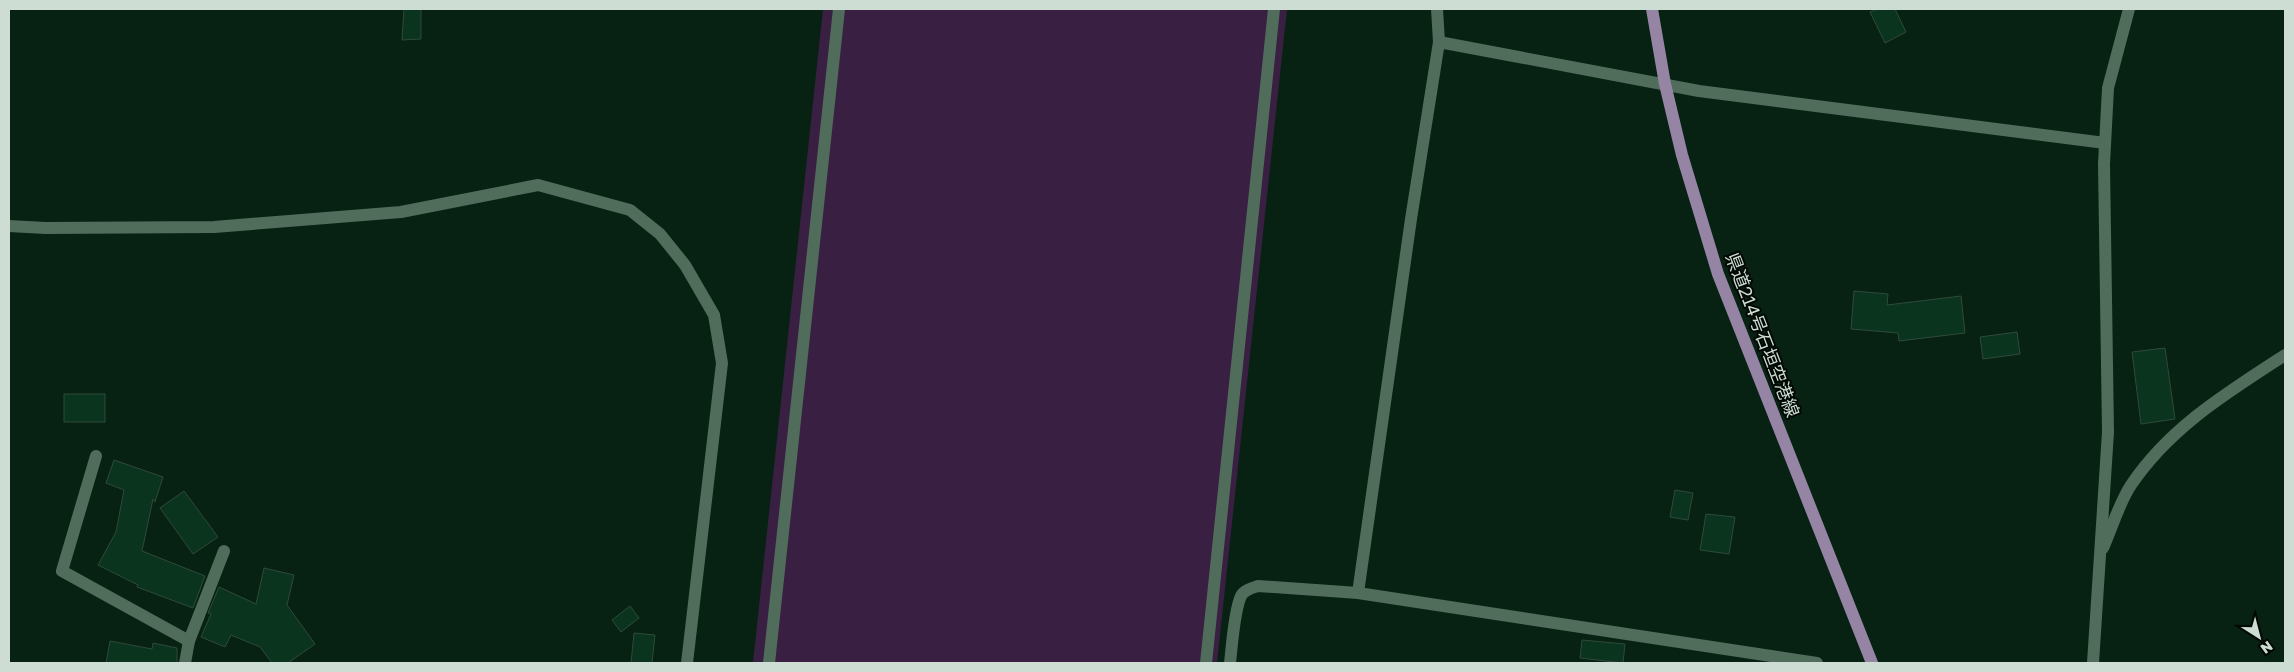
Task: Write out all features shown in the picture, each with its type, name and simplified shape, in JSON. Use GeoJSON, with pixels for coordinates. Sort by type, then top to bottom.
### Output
{"type":"FeatureCollection","features":[{"type":"Feature","properties":{"kind":"main road","name":"県道214号石垣空港線"},"geometry":{"type":"LineString","coordinates":[[1652,9],[1665,84],[1682,155],[1718,274],[1872,663]]}},
{"type":"Feature","properties":{"kind":"street"},"geometry":{"type":"LineString","coordinates":[[769,663],[839,9]]}},
{"type":"Feature","properties":{"kind":"street"},"geometry":{"type":"LineString","coordinates":[[1206,663],[1274,9]]}},
{"type":"Feature","properties":{"kind":"street"},"geometry":{"type":"LineString","coordinates":[[1358,593],[1411,219],[1440,42],[1437,9]]}},
{"type":"Feature","properties":{"kind":"street"},"geometry":{"type":"LineString","coordinates":[[2093,663],[2108,432],[2105,144],[2108,88],[2129,9]]}},
{"type":"Feature","properties":{"kind":"street"},"geometry":{"type":"LineString","coordinates":[[1440,42],[1709,92],[2105,144]]}},
{"type":"Feature","properties":{"kind":"street"},"geometry":{"type":"LineString","coordinates":[[9,226],[45,228],[214,227],[401,212],[538,186],[630,210],[660,234],[685,265],[714,316],[722,363],[687,663]]}},
{"type":"Feature","properties":{"kind":"street"},"geometry":{"type":"LineString","coordinates":[[2100,557],[2130,486],[2150,460],[2179,429],[2216,399],[2285,355]]}},
{"type":"Feature","properties":{"kind":"street"},"geometry":{"type":"LineString","coordinates":[[96,456],[62,571],[189,641]]}},
{"type":"Feature","properties":{"kind":"street"},"geometry":{"type":"LineString","coordinates":[[185,663],[189,641],[224,551]]}},
{"type":"Feature","properties":{"kind":"street"},"geometry":{"type":"LineString","coordinates":[[1230,663],[1234,630],[1242,595],[1250,588],[1258,586],[1358,593],[1817,663]]}},
{"type":"Feature","properties":{"kind":"shaded area"},"geometry":{"type":"Polygon","coordinates":[[[823,9],[1287,9],[1217,663],[753,663],[823,9]]]}},
{"type":"Feature","properties":{"kind":"building"},"geometry":{"type":"Polygon","coordinates":[[[404,9],[421,9],[421,39],[402,40],[404,9]]]}},
{"type":"Feature","properties":{"kind":"building"},"geometry":{"type":"Polygon","coordinates":[[[1878,9],[1895,9],[1906,32],[1885,43],[1870,12],[1878,9]]]}},
{"type":"Feature","properties":{"kind":"building"},"geometry":{"type":"Polygon","coordinates":[[[1854,291],[1888,294],[1887,305],[1961,296],[1965,333],[1899,341],[1898,333],[1851,329],[1854,291]]]}},
{"type":"Feature","properties":{"kind":"building"},"geometry":{"type":"Polygon","coordinates":[[[2017,332],[2020,354],[1983,359],[1980,337],[2017,332]]]}},
{"type":"Feature","properties":{"kind":"building"},"geometry":{"type":"Polygon","coordinates":[[[2165,348],[2175,419],[2141,424],[2132,352],[2165,348]]]}},
{"type":"Feature","properties":{"kind":"building"},"geometry":{"type":"Polygon","coordinates":[[[64,394],[105,394],[105,422],[64,422],[64,394]]]}},
{"type":"Feature","properties":{"kind":"building"},"geometry":{"type":"Polygon","coordinates":[[[114,460],[163,477],[155,502],[153,499],[142,551],[205,576],[193,608],[137,587],[138,585],[98,565],[116,532],[124,490],[106,483],[114,460]]]}},
{"type":"Feature","properties":{"kind":"building"},"geometry":{"type":"Polygon","coordinates":[[[1675,490],[1693,493],[1688,520],[1670,517],[1675,490]]]}},
{"type":"Feature","properties":{"kind":"building"},"geometry":{"type":"Polygon","coordinates":[[[184,491],[218,537],[193,554],[160,508],[184,491]]]}},
{"type":"Feature","properties":{"kind":"building"},"geometry":{"type":"Polygon","coordinates":[[[1706,514],[1735,517],[1729,554],[1700,550],[1706,514]]]}},
{"type":"Feature","properties":{"kind":"building"},"geometry":{"type":"Polygon","coordinates":[[[264,568],[294,575],[287,605],[315,644],[288,663],[272,663],[260,647],[231,635],[225,647],[201,637],[211,614],[208,613],[219,587],[256,604],[264,568]]]}},
{"type":"Feature","properties":{"kind":"building"},"geometry":{"type":"Polygon","coordinates":[[[630,606],[639,618],[621,632],[612,620],[630,606]]]}},
{"type":"Feature","properties":{"kind":"building"},"geometry":{"type":"Polygon","coordinates":[[[634,633],[655,635],[652,663],[631,663],[634,633]]]}},
{"type":"Feature","properties":{"kind":"building"},"geometry":{"type":"Polygon","coordinates":[[[1582,640],[1625,644],[1623,663],[1580,658],[1582,640]]]}},
{"type":"Feature","properties":{"kind":"building"},"geometry":{"type":"Polygon","coordinates":[[[110,641],[152,649],[153,643],[177,648],[177,663],[106,663],[110,641]]]}}]}
